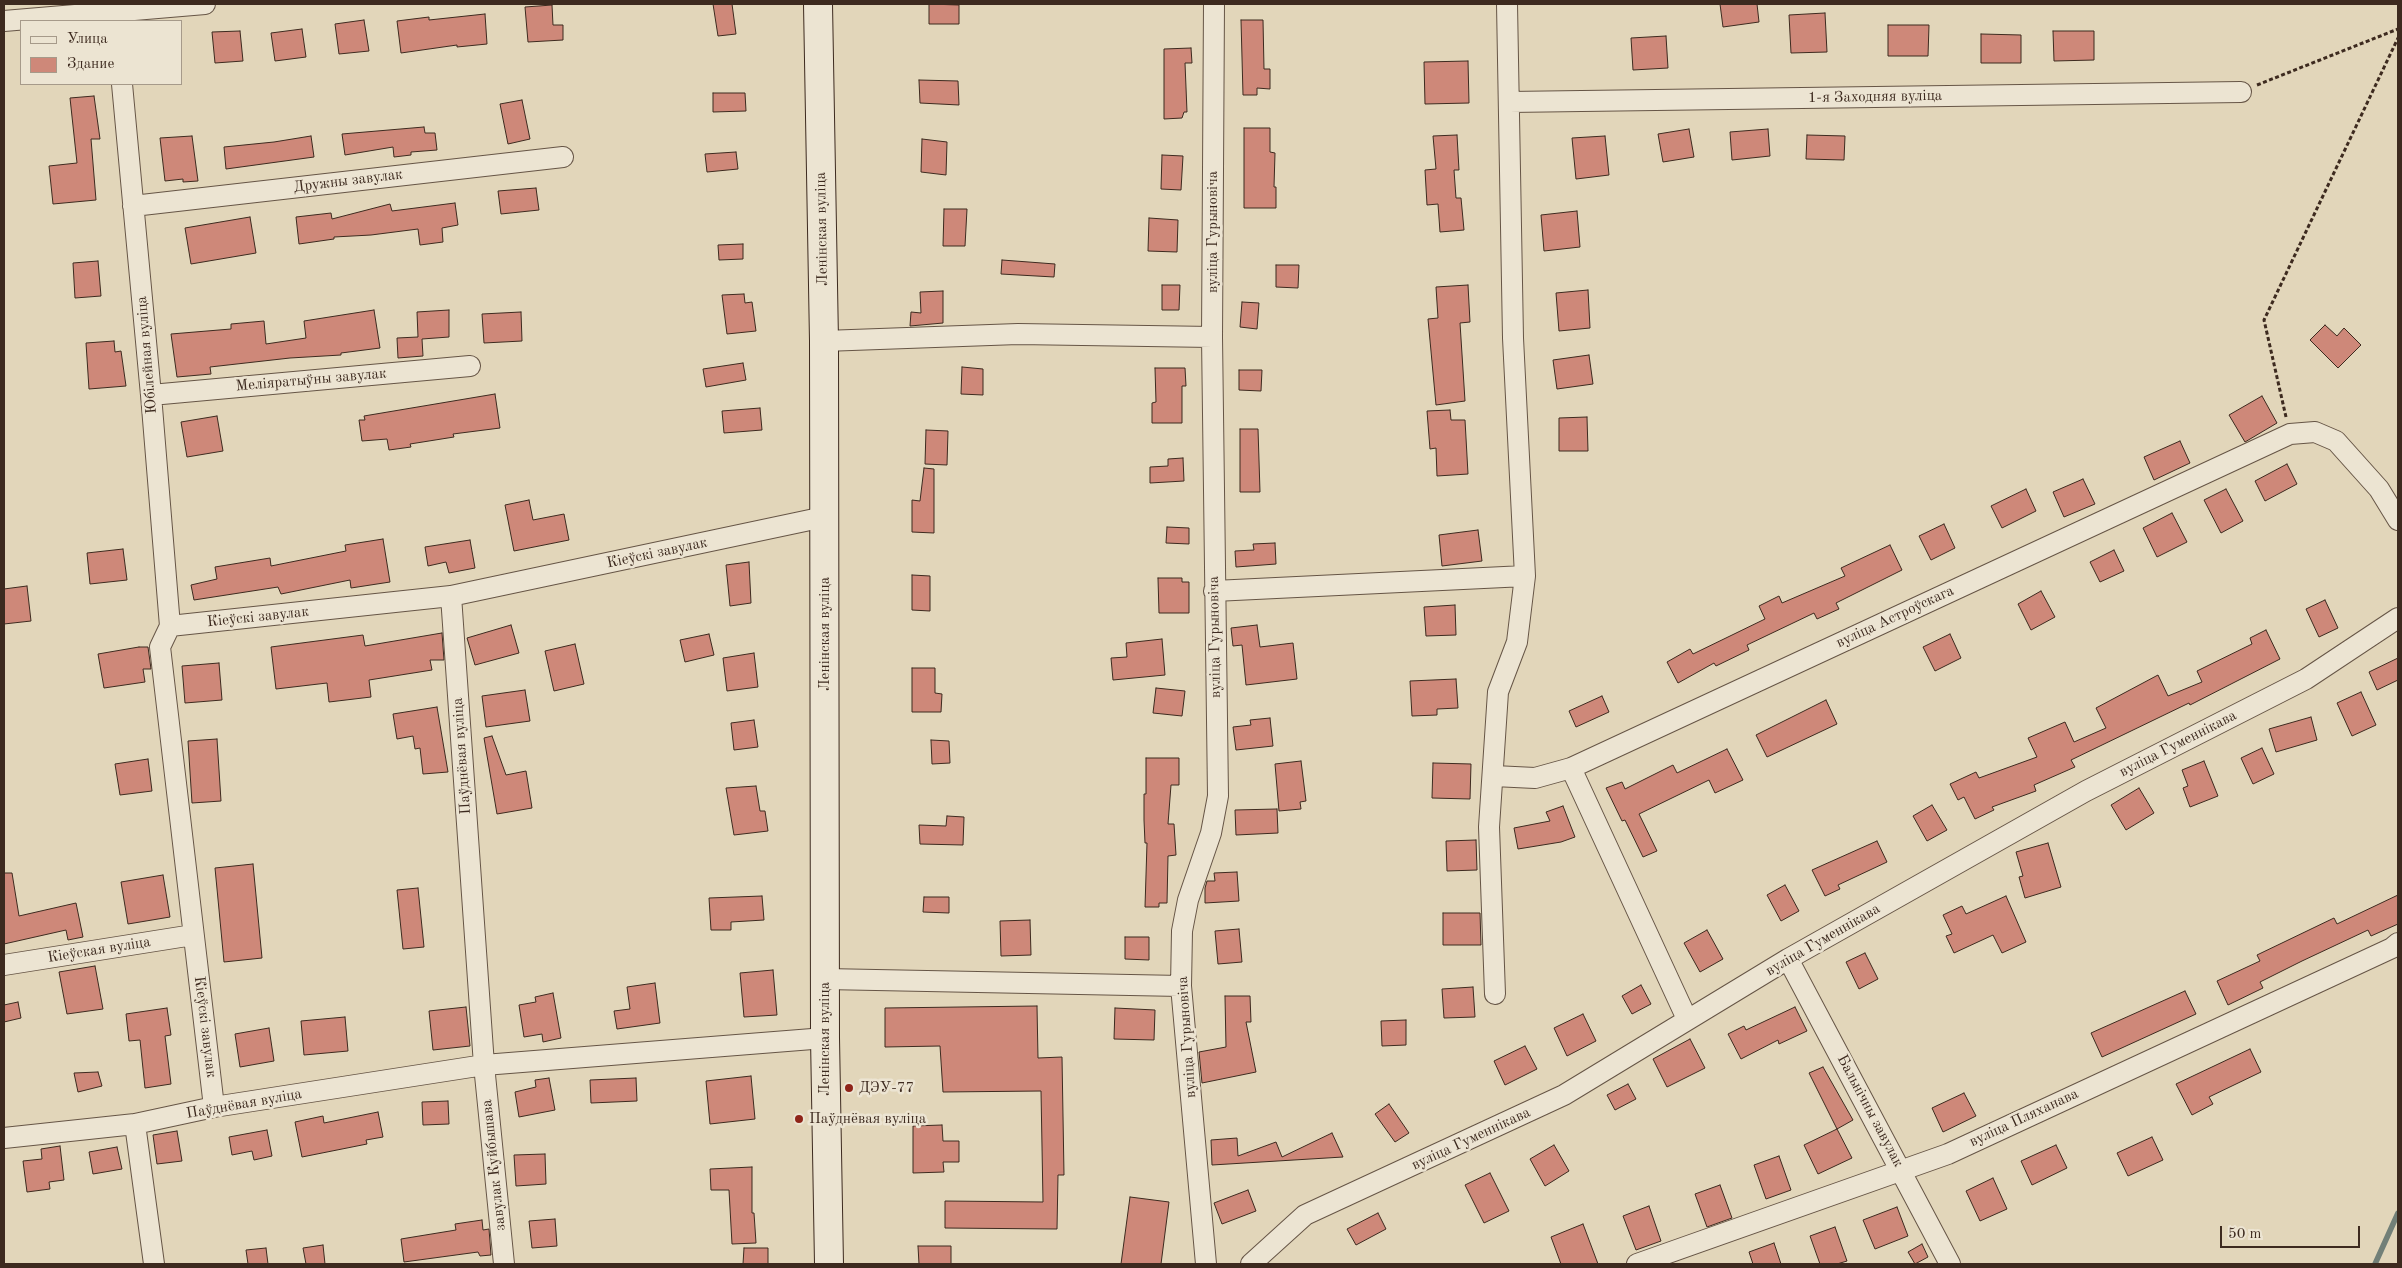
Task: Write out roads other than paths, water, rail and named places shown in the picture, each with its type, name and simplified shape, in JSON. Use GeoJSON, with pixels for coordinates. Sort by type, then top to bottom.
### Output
{"type":"FeatureCollection","features":[{"type":"Feature","properties":{"kind":"main road","name":"Ленінская вуліца"},"geometry":{"type":"LineString","coordinates":[[818,4],[824,341],[825,1038],[829,1264]]}},
{"type":"Feature","properties":{"kind":"street"},"geometry":{"type":"LineString","coordinates":[[4,21],[205,4]]}},
{"type":"Feature","properties":{"kind":"street","name":"вуліца Гурыновіча"},"geometry":{"type":"LineString","coordinates":[[1206,1264],[1181,986],[1182,932],[1188,900],[1211,833],[1218,796],[1212,337],[1214,4]]}},
{"type":"Feature","properties":{"kind":"street"},"geometry":{"type":"LineString","coordinates":[[1495,994],[1489,827],[1494,776],[1498,692],[1517,642],[1525,576],[1513,338],[1507,4]]}},
{"type":"Feature","properties":{"kind":"street","name":"Юбілейная вуліца"},"geometry":{"type":"LineString","coordinates":[[122,85],[170,626]]}},
{"type":"Feature","properties":{"kind":"street","name":"1-я Заходняя вуліца"},"geometry":{"type":"LineString","coordinates":[[1509,102],[2240,92]]}},
{"type":"Feature","properties":{"kind":"street","name":"Дружны завулак"},"geometry":{"type":"LineString","coordinates":[[133,206],[563,157]]}},
{"type":"Feature","properties":{"kind":"street"},"geometry":{"type":"LineString","coordinates":[[824,341],[1018,334],[1212,337]]}},
{"type":"Feature","properties":{"kind":"street","name":"Меліяратыўны завулак"},"geometry":{"type":"LineString","coordinates":[[151,395],[470,366]]}},
{"type":"Feature","properties":{"kind":"street","name":"вуліца Астроўскага"},"geometry":{"type":"LineString","coordinates":[[1494,776],[1535,778],[1571,768],[2290,434],[2315,432],[2336,441],[2379,489],[2398,520]]}},
{"type":"Feature","properties":{"kind":"street","name":"Кіеўскі завулак"},"geometry":{"type":"LineString","coordinates":[[214,1108],[160,647],[170,626],[451,596],[824,517]]}},
{"type":"Feature","properties":{"kind":"street"},"geometry":{"type":"LineString","coordinates":[[1214,591],[1525,576]]}},
{"type":"Feature","properties":{"kind":"street","name":"Паўднёвая вуліца"},"geometry":{"type":"LineString","coordinates":[[451,596],[484,1065]]}},
{"type":"Feature","properties":{"kind":"street","name":"вуліца Гуменнікава"},"geometry":{"type":"LineString","coordinates":[[1251,1264],[1305,1215],[1564,1095],[1687,1019],[1788,960],[2086,791],[2306,679],[2398,618]]}},
{"type":"Feature","properties":{"kind":"street"},"geometry":{"type":"LineString","coordinates":[[1571,768],[1687,1019]]}},
{"type":"Feature","properties":{"kind":"street","name":"Кіеўская вуліца"},"geometry":{"type":"LineString","coordinates":[[4,964],[193,935]]}},
{"type":"Feature","properties":{"kind":"street","name":"вуліца Пляханава"},"geometry":{"type":"LineString","coordinates":[[1637,1264],[1902,1171],[1957,1149],[2392,948],[2398,943]]}},
{"type":"Feature","properties":{"kind":"street","name":"Бальнічны завулак"},"geometry":{"type":"LineString","coordinates":[[1788,960],[1950,1264]]}},
{"type":"Feature","properties":{"kind":"street"},"geometry":{"type":"LineString","coordinates":[[825,979],[1181,986]]}},
{"type":"Feature","properties":{"kind":"street","name":"Паўднёвая вуліца"},"geometry":{"type":"LineString","coordinates":[[4,1138],[135,1124],[214,1108],[484,1065],[825,1038]]}},
{"type":"Feature","properties":{"kind":"street","name":"завулак Куйбышава"},"geometry":{"type":"LineString","coordinates":[[484,1065],[504,1264]]}},
{"type":"Feature","properties":{"kind":"street"},"geometry":{"type":"LineString","coordinates":[[135,1124],[154,1264]]}},
{"type":"Feature","properties":{"kind":"waterway"},"geometry":{"type":"LineString","coordinates":[[2375,1264],[2398,1213]]}},
{"type":"Feature","properties":{"kind":"place","name":"ДЭУ-77"},"geometry":{"type":"Point","coordinates":[849,1088]}},
{"type":"Feature","properties":{"kind":"place","name":"Паўднёвая вуліца"},"geometry":{"type":"Point","coordinates":[799,1119]}}]}
